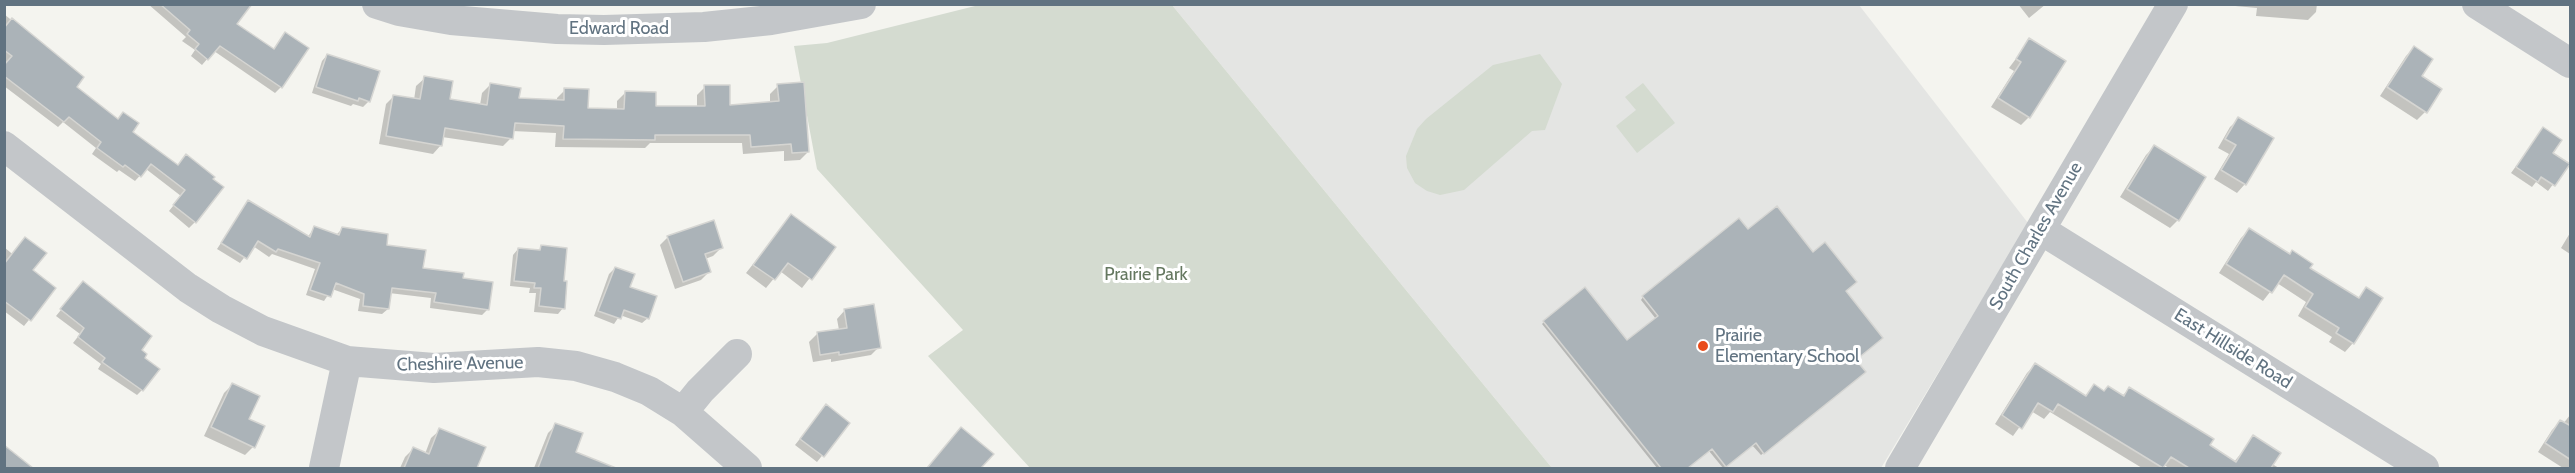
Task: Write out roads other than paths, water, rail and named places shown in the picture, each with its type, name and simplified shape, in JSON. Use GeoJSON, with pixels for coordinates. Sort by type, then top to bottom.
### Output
{"type":"FeatureCollection","features":[{"type":"Feature","properties":{"kind":"street","name":"Edward Road"},"geometry":{"type":"LineString","coordinates":[[377,4],[399,11],[451,20],[557,29],[604,30],[715,26],[771,20],[861,4]]}},
{"type":"Feature","properties":{"kind":"street"},"geometry":{"type":"LineString","coordinates":[[2477,4],[2571,63]]}},
{"type":"Feature","properties":{"kind":"street","name":"South Charles Avenue"},"geometry":{"type":"LineString","coordinates":[[1900,468],[2041,230],[2163,10]]}},
{"type":"Feature","properties":{"kind":"street","name":"Cheshire Avenue"},"geometry":{"type":"LineString","coordinates":[[4,146],[188,288],[221,309],[263,331],[346,361],[434,368],[538,362],[576,366],[629,381],[683,412],[747,468]]}},
{"type":"Feature","properties":{"kind":"street","name":"East Hillside Road"},"geometry":{"type":"LineString","coordinates":[[2041,230],[2424,468]]}},
{"type":"Feature","properties":{"kind":"street"},"geometry":{"type":"LineString","coordinates":[[683,412],[700,391],[737,354]]}},
{"type":"Feature","properties":{"kind":"street"},"geometry":{"type":"LineString","coordinates":[[324,468],[346,361]]}},
{"type":"Feature","properties":{"kind":"place","name":"Prairie Elementary School"},"geometry":{"type":"Point","coordinates":[1703,346]}},
{"type":"Feature","properties":{"kind":"park label","name":"Prairie Park"},"geometry":{"type":"Point","coordinates":[1146,275]}}]}
